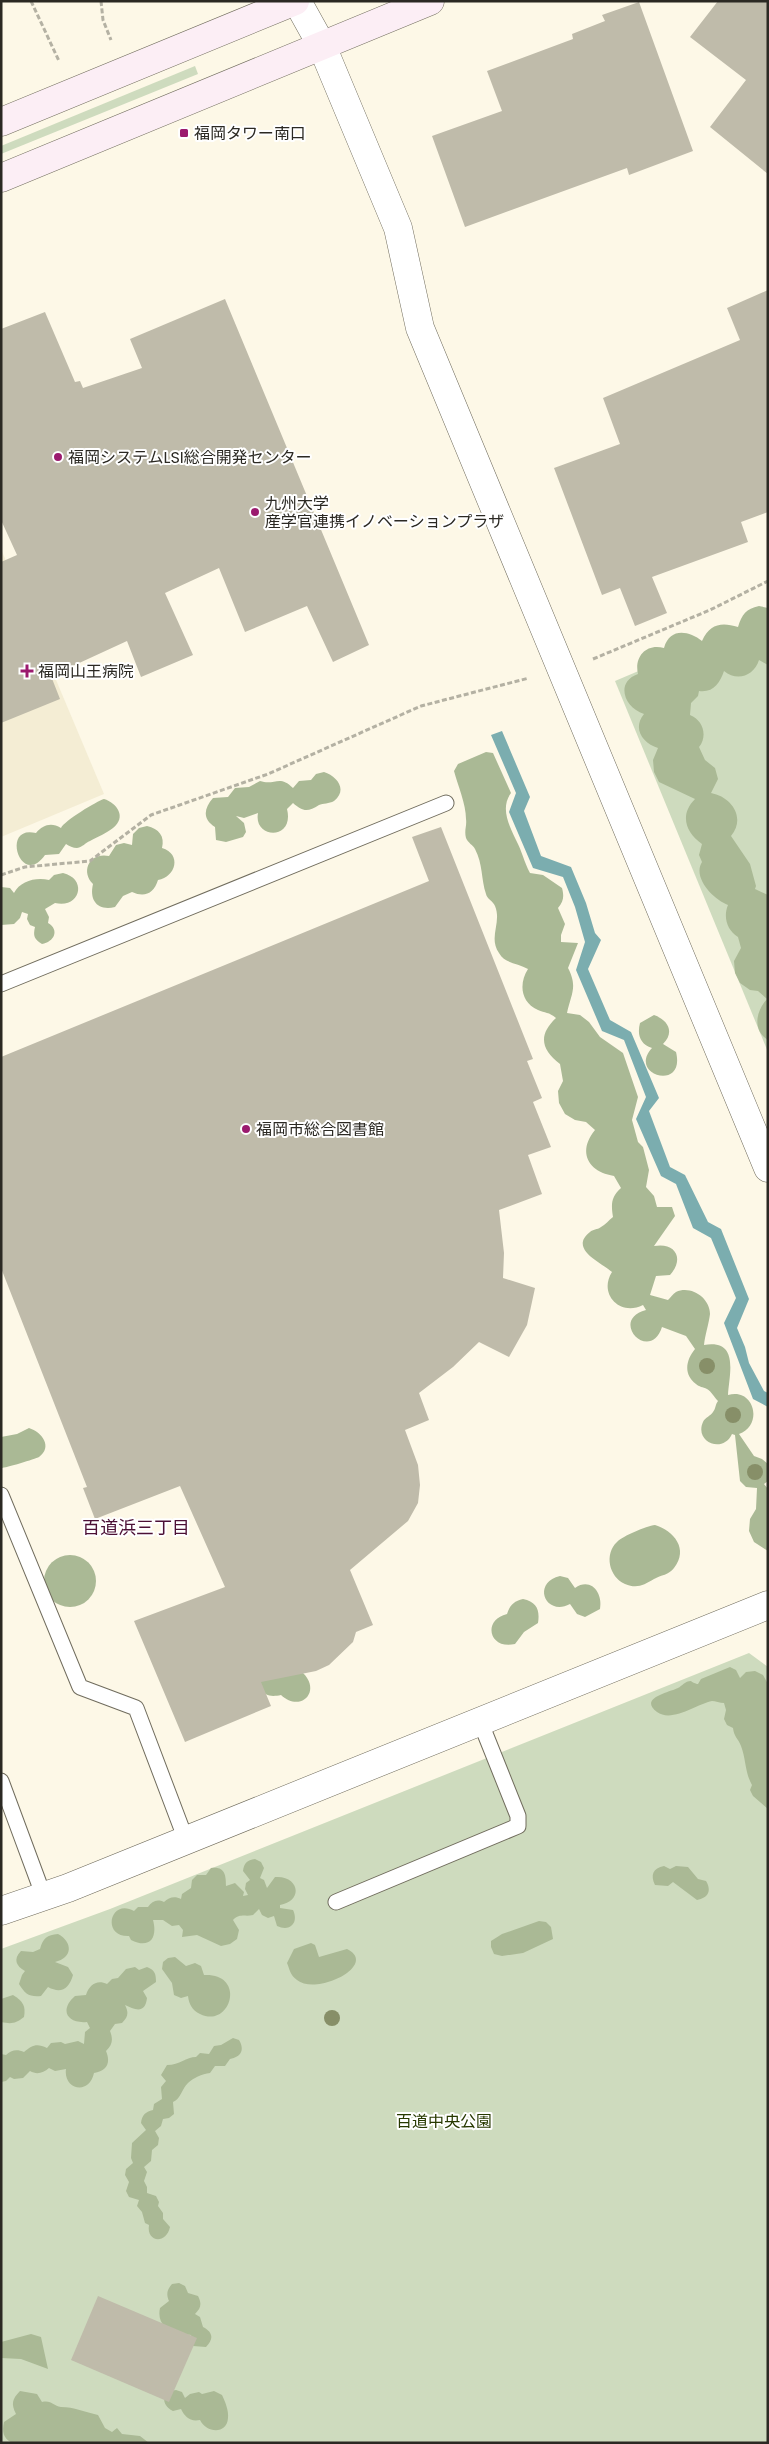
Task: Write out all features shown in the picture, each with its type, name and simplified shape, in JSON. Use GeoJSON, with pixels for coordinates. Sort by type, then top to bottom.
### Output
{"type":"FeatureCollection","features":[{"type":"Feature","properties":{"kind":"street"},"geometry":{"type":"LineString","coordinates":[[1,122],[296,1],[322,46],[398,228],[420,328],[768,1168]]}},
{"type":"Feature","properties":{"kind":"street"},"geometry":{"type":"LineString","coordinates":[[1,178],[430,1]]}},
{"type":"Feature","properties":{"kind":"street"},"geometry":{"type":"LineString","coordinates":[[1,1911],[44,1897],[768,1605]]}},
{"type":"Feature","properties":{"kind":"lane"},"geometry":{"type":"LineString","coordinates":[[1,984],[446,803]]}},
{"type":"Feature","properties":{"kind":"lane"},"geometry":{"type":"LineString","coordinates":[[1,1495],[80,1687],[136,1708],[186,1840]]}},
{"type":"Feature","properties":{"kind":"lane"},"geometry":{"type":"LineString","coordinates":[[336,1902],[518,1826],[518,1816],[480,1722]]}},
{"type":"Feature","properties":{"kind":"lane"},"geometry":{"type":"LineString","coordinates":[[1,1781],[44,1897]]}},
{"type":"Feature","properties":{"kind":"path"},"geometry":{"type":"LineString","coordinates":[[31,1],[59,62]]}},
{"type":"Feature","properties":{"kind":"path"},"geometry":{"type":"LineString","coordinates":[[102,1],[103,20],[111,40]]}},
{"type":"Feature","properties":{"kind":"path"},"geometry":{"type":"LineString","coordinates":[[604,655],[710,610],[768,581]]}},
{"type":"Feature","properties":{"kind":"path"},"geometry":{"type":"LineString","coordinates":[[1,875],[25,867],[90,860],[151,816],[268,774],[421,706],[561,669]]}},
{"type":"Feature","properties":{"kind":"shaded area","name":"福岡山王病院"},"geometry":{"type":"Polygon","coordinates":[[[1,549],[104,794],[1,837],[1,549]]]}},
{"type":"Feature","properties":{"kind":"green space"},"geometry":{"type":"Polygon","coordinates":[[[195,66],[198,74],[1,154],[1,146],[195,66]]]}},
{"type":"Feature","properties":{"kind":"green space"},"geometry":{"type":"Polygon","coordinates":[[[759,606],[768,608],[768,665],[759,660],[753,670],[739,677],[724,671],[712,689],[699,691],[698,696],[691,703],[690,715],[701,724],[704,733],[699,747],[705,760],[715,768],[718,779],[711,793],[725,799],[734,809],[737,822],[731,836],[750,864],[756,886],[755,889],[768,895],[768,1040],[760,1031],[757,1020],[760,1009],[767,999],[758,991],[750,990],[740,983],[735,973],[734,961],[741,948],[738,937],[731,931],[727,923],[728,905],[706,888],[700,875],[702,862],[699,855],[702,844],[692,835],[686,823],[687,811],[695,799],[659,782],[654,772],[653,760],[658,748],[648,743],[641,735],[639,725],[644,714],[631,706],[625,695],[626,683],[638,674],[638,662],[647,650],[658,647],[664,648],[667,641],[675,634],[686,633],[702,641],[712,628],[717,626],[738,627],[745,613],[759,606]]]}},
{"type":"Feature","properties":{"kind":"green space"},"geometry":{"type":"Polygon","coordinates":[[[768,616],[768,1052],[615,681],[768,616]]]}},
{"type":"Feature","properties":{"kind":"green space"},"geometry":{"type":"Polygon","coordinates":[[[486,752],[493,753],[511,793],[506,805],[507,816],[530,873],[543,875],[562,888],[563,898],[558,908],[565,924],[561,935],[561,942],[578,943],[568,968],[573,980],[573,986],[567,1013],[580,1015],[589,1022],[600,1037],[623,1053],[638,1097],[632,1120],[638,1142],[643,1147],[649,1170],[646,1187],[654,1196],[657,1207],[672,1207],[675,1216],[654,1246],[667,1246],[672,1249],[676,1253],[677,1263],[670,1275],[656,1276],[650,1295],[668,1300],[676,1292],[688,1290],[699,1294],[703,1298],[707,1303],[710,1314],[704,1345],[723,1347],[728,1353],[730,1369],[728,1395],[737,1394],[744,1396],[753,1408],[751,1423],[747,1429],[739,1434],[754,1456],[768,1464],[768,1481],[764,1484],[768,1489],[768,1551],[754,1542],[749,1531],[750,1519],[756,1509],[757,1488],[746,1487],[740,1481],[735,1435],[732,1434],[728,1440],[716,1444],[706,1440],[702,1435],[703,1422],[715,1409],[718,1401],[708,1390],[697,1385],[689,1376],[688,1362],[695,1349],[686,1336],[662,1327],[656,1337],[649,1341],[642,1341],[635,1336],[631,1330],[631,1322],[635,1315],[646,1310],[643,1305],[634,1308],[619,1306],[610,1295],[608,1288],[608,1280],[612,1272],[585,1250],[584,1238],[591,1231],[598,1229],[613,1217],[613,1201],[621,1188],[614,1176],[598,1170],[588,1160],[587,1146],[595,1130],[586,1122],[575,1120],[565,1114],[559,1103],[558,1091],[563,1081],[560,1064],[549,1053],[544,1042],[546,1030],[556,1018],[532,1007],[525,997],[522,986],[528,969],[502,957],[496,947],[497,912],[494,904],[486,894],[478,855],[466,838],[465,807],[454,771],[458,764],[486,752]]]}},
{"type":"Feature","properties":{"kind":"green space"},"geometry":{"type":"Polygon","coordinates":[[[324,772],[337,780],[339,784],[340,792],[334,801],[306,810],[293,803],[287,809],[288,819],[285,827],[274,833],[267,832],[262,828],[258,822],[258,813],[244,818],[236,816],[244,823],[246,832],[243,837],[226,842],[216,840],[215,827],[206,817],[206,809],[213,798],[228,797],[235,788],[249,787],[260,781],[280,781],[293,788],[299,781],[311,780],[316,774],[324,772]]]}},
{"type":"Feature","properties":{"kind":"green space"},"geometry":{"type":"Polygon","coordinates":[[[104,799],[116,807],[120,815],[117,824],[111,830],[77,848],[66,844],[59,854],[45,855],[36,863],[28,865],[22,861],[17,845],[19,837],[25,833],[36,833],[47,825],[61,828],[74,816],[104,799]]]}},
{"type":"Feature","properties":{"kind":"green space"},"geometry":{"type":"Polygon","coordinates":[[[147,826],[155,829],[162,837],[162,848],[172,855],[174,860],[172,870],[169,875],[158,880],[154,888],[148,893],[137,894],[132,892],[123,896],[115,907],[100,906],[92,895],[93,884],[87,874],[89,864],[97,857],[109,856],[116,845],[124,843],[132,845],[133,834],[139,828],[147,826]]]}},
{"type":"Feature","properties":{"kind":"green space"},"geometry":{"type":"Polygon","coordinates":[[[63,873],[71,876],[76,881],[78,892],[70,902],[64,904],[55,903],[45,909],[49,917],[48,923],[55,932],[50,941],[42,944],[37,940],[34,935],[35,927],[30,925],[27,919],[28,914],[22,912],[20,918],[14,924],[1,925],[1,887],[10,888],[14,893],[24,883],[39,879],[49,880],[54,875],[63,873]]]}},
{"type":"Feature","properties":{"kind":"green space"},"geometry":{"type":"Polygon","coordinates":[[[654,1015],[663,1020],[668,1027],[669,1035],[663,1044],[676,1052],[677,1064],[673,1072],[666,1075],[658,1075],[651,1072],[647,1066],[646,1058],[652,1048],[642,1041],[639,1035],[640,1023],[654,1015]]]}},
{"type":"Feature","properties":{"kind":"green space"},"geometry":{"type":"Polygon","coordinates":[[[29,1428],[42,1436],[45,1444],[43,1453],[39,1457],[1,1468],[1,1437],[17,1434],[29,1428]]]}},
{"type":"Feature","properties":{"kind":"green space"},"geometry":{"type":"Polygon","coordinates":[[[655,1525],[668,1532],[677,1542],[680,1548],[678,1561],[670,1572],[644,1585],[633,1586],[625,1584],[615,1576],[610,1565],[613,1547],[629,1534],[655,1525]]]}},
{"type":"Feature","properties":{"kind":"green space"},"geometry":{"type":"Polygon","coordinates":[[[65,1555],[75,1555],[89,1562],[96,1576],[96,1586],[89,1600],[75,1607],[65,1607],[55,1603],[48,1596],[44,1586],[44,1576],[48,1566],[55,1559],[65,1555]]]}},
{"type":"Feature","properties":{"kind":"green space"},"geometry":{"type":"Polygon","coordinates":[[[560,1576],[568,1578],[575,1588],[586,1584],[595,1588],[600,1597],[600,1609],[585,1617],[577,1614],[570,1604],[561,1607],[549,1603],[545,1598],[544,1591],[546,1585],[551,1580],[560,1576]]]}},
{"type":"Feature","properties":{"kind":"green space"},"geometry":{"type":"Polygon","coordinates":[[[523,1599],[532,1602],[538,1610],[538,1623],[524,1632],[515,1644],[506,1645],[499,1643],[492,1634],[494,1622],[499,1617],[507,1614],[515,1602],[523,1599]]]}},
{"type":"Feature","properties":{"kind":"green space","name":"百道中央公園"},"geometry":{"type":"Polygon","coordinates":[[[749,1653],[768,1667],[768,2443],[1,2443],[1,1949],[110,1909],[749,1653]]]}},
{"type":"Feature","properties":{"kind":"green space"},"geometry":{"type":"Polygon","coordinates":[[[730,1667],[736,1670],[740,1678],[746,1672],[755,1671],[763,1675],[768,1684],[768,1809],[753,1796],[750,1790],[752,1785],[741,1746],[733,1728],[727,1725],[724,1719],[726,1710],[724,1703],[712,1701],[684,1712],[670,1715],[663,1715],[652,1707],[651,1703],[657,1696],[678,1688],[689,1681],[698,1684],[701,1679],[730,1667]]]}},
{"type":"Feature","properties":{"kind":"green space"},"geometry":{"type":"Polygon","coordinates":[[[259,1673],[303,1673],[308,1680],[309,1693],[306,1698],[295,1702],[281,1695],[266,1695],[259,1689],[259,1673]]]}},
{"type":"Feature","properties":{"kind":"green space"},"geometry":{"type":"Polygon","coordinates":[[[255,1859],[261,1862],[264,1868],[260,1878],[264,1880],[267,1888],[275,1877],[283,1877],[289,1880],[296,1889],[293,1899],[288,1903],[280,1905],[280,1908],[293,1910],[295,1919],[289,1927],[282,1928],[277,1926],[274,1916],[268,1918],[262,1915],[259,1909],[253,1915],[240,1916],[233,1920],[239,1930],[237,1939],[230,1944],[221,1946],[197,1935],[182,1937],[183,1930],[179,1925],[172,1926],[163,1920],[153,1920],[153,1937],[147,1943],[137,1943],[131,1940],[129,1936],[120,1935],[112,1925],[114,1913],[119,1910],[126,1908],[134,1911],[138,1907],[148,1907],[155,1901],[164,1902],[174,1897],[181,1899],[182,1894],[191,1888],[192,1880],[197,1875],[206,1875],[211,1868],[219,1868],[224,1872],[226,1886],[235,1883],[244,1892],[243,1896],[248,1895],[245,1889],[246,1883],[250,1880],[243,1871],[243,1868],[246,1862],[255,1859]]]}},
{"type":"Feature","properties":{"kind":"green space"},"geometry":{"type":"Polygon","coordinates":[[[664,1866],[670,1869],[676,1866],[688,1867],[698,1879],[706,1881],[709,1888],[708,1894],[704,1898],[697,1900],[673,1882],[668,1886],[655,1885],[654,1872],[657,1868],[664,1866]]]}},
{"type":"Feature","properties":{"kind":"green space"},"geometry":{"type":"Polygon","coordinates":[[[539,1921],[546,1922],[551,1927],[553,1939],[523,1953],[502,1956],[494,1954],[491,1941],[502,1934],[539,1921]]]}},
{"type":"Feature","properties":{"kind":"green space"},"geometry":{"type":"Polygon","coordinates":[[[58,1934],[66,1941],[69,1950],[65,1957],[55,1962],[68,1967],[73,1975],[69,1984],[61,1990],[48,1987],[41,1996],[28,1994],[19,1984],[25,1971],[19,1967],[16,1960],[17,1957],[21,1951],[33,1952],[40,1949],[46,1938],[58,1934]]]}},
{"type":"Feature","properties":{"kind":"green space"},"geometry":{"type":"Polygon","coordinates":[[[311,1943],[315,1945],[319,1957],[347,1949],[355,1956],[356,1963],[351,1970],[330,1981],[306,1984],[297,1980],[287,1963],[294,1949],[311,1943]]]}},
{"type":"Feature","properties":{"kind":"green space"},"geometry":{"type":"Polygon","coordinates":[[[175,1957],[186,1966],[195,1963],[201,1966],[204,1975],[217,1977],[226,1982],[230,1990],[230,1999],[226,2008],[220,2014],[211,2017],[200,2014],[191,2006],[188,1996],[181,1998],[174,1995],[172,1983],[162,1969],[163,1962],[168,1958],[175,1957]]]}},
{"type":"Feature","properties":{"kind":"green space"},"geometry":{"type":"Polygon","coordinates":[[[135,1967],[139,1970],[147,1967],[152,1969],[156,1982],[143,1991],[147,1998],[142,2009],[135,2009],[125,2005],[126,2019],[122,2023],[115,2024],[110,2031],[112,2041],[106,2051],[107,2066],[94,2073],[87,2085],[77,2087],[72,2085],[66,2076],[66,2069],[55,2071],[49,2068],[40,2073],[30,2071],[23,2078],[14,2079],[10,2077],[6,2081],[1,2082],[1,2054],[6,2055],[14,2050],[24,2052],[35,2046],[47,2048],[51,2043],[61,2042],[65,2044],[78,2041],[84,2044],[85,2032],[90,2028],[87,2022],[74,2021],[70,2018],[66,2011],[70,2001],[75,1996],[86,1995],[89,1988],[94,1984],[100,1982],[107,1984],[112,1979],[118,1978],[126,1969],[135,1967]]]}},
{"type":"Feature","properties":{"kind":"green space"},"geometry":{"type":"Polygon","coordinates":[[[13,1995],[23,2004],[25,2010],[24,2017],[13,2023],[1,2022],[1,1999],[13,1995]]]}},
{"type":"Feature","properties":{"kind":"green space"},"geometry":{"type":"Polygon","coordinates":[[[233,2038],[239,2040],[241,2044],[242,2050],[239,2055],[230,2059],[225,2066],[215,2066],[210,2073],[192,2079],[176,2101],[173,2102],[174,2114],[169,2118],[163,2119],[161,2126],[155,2131],[159,2138],[158,2145],[152,2150],[151,2161],[144,2167],[147,2172],[144,2181],[147,2193],[156,2196],[159,2202],[158,2206],[163,2213],[163,2219],[170,2227],[165,2237],[161,2239],[153,2238],[150,2235],[149,2225],[145,2223],[142,2212],[137,2206],[139,2200],[129,2197],[126,2191],[129,2182],[125,2175],[126,2169],[133,2163],[131,2158],[132,2143],[146,2130],[141,2123],[143,2116],[153,2110],[154,2104],[162,2099],[161,2087],[166,2081],[161,2075],[167,2065],[196,2057],[200,2053],[209,2054],[214,2046],[221,2045],[233,2038]]]}},
{"type":"Feature","properties":{"kind":"green space"},"geometry":{"type":"Polygon","coordinates":[[[179,2283],[185,2286],[188,2293],[198,2296],[200,2306],[195,2314],[200,2317],[203,2327],[209,2331],[211,2336],[206,2347],[193,2346],[191,2335],[174,2333],[166,2328],[161,2321],[160,2308],[169,2301],[168,2290],[172,2284],[179,2283]]]}},
{"type":"Feature","properties":{"kind":"green space"},"geometry":{"type":"Polygon","coordinates":[[[31,2334],[41,2337],[48,2369],[21,2359],[1,2358],[1,2342],[31,2334]]]}},
{"type":"Feature","properties":{"kind":"green space"},"geometry":{"type":"Polygon","coordinates":[[[176,2390],[182,2392],[185,2398],[190,2394],[199,2392],[202,2394],[214,2391],[222,2395],[228,2415],[227,2424],[220,2430],[211,2430],[200,2420],[188,2418],[181,2409],[173,2411],[166,2405],[164,2399],[168,2393],[176,2390]]]}},
{"type":"Feature","properties":{"kind":"green space"},"geometry":{"type":"Polygon","coordinates":[[[20,2391],[37,2394],[42,2402],[98,2415],[105,2428],[112,2432],[117,2428],[122,2434],[140,2436],[149,2443],[12,2443],[5,2437],[3,2426],[4,2422],[16,2414],[13,2402],[20,2391]]]}},
{"type":"Feature","properties":{"kind":"water"},"geometry":{"type":"Polygon","coordinates":[[[502,731],[530,797],[524,811],[541,856],[571,867],[586,903],[595,933],[601,940],[588,969],[610,1020],[631,1032],[659,1098],[649,1111],[670,1167],[685,1175],[708,1222],[721,1229],[749,1299],[737,1328],[749,1363],[764,1391],[768,1393],[768,1407],[753,1399],[724,1323],[736,1298],[711,1238],[693,1228],[676,1184],[661,1176],[636,1119],[646,1097],[624,1040],[602,1031],[576,970],[585,942],[575,907],[563,877],[533,868],[509,812],[516,793],[491,735],[502,731]]]}},
{"type":"Feature","properties":{"kind":"building"},"geometry":{"type":"Polygon","coordinates":[[[718,1],[768,1],[768,174],[710,127],[746,80],[690,37],[718,1]]]}},
{"type":"Feature","properties":{"kind":"building"},"geometry":{"type":"Polygon","coordinates":[[[639,2],[693,151],[629,175],[627,168],[465,227],[432,136],[502,111],[487,71],[573,39],[572,34],[605,21],[602,15],[639,2]]]}},
{"type":"Feature","properties":{"kind":"building"},"geometry":{"type":"Polygon","coordinates":[[[768,290],[768,512],[741,522],[748,542],[652,577],[667,613],[635,626],[620,588],[602,595],[554,468],[620,444],[603,398],[740,340],[727,308],[768,290]]]}},
{"type":"Feature","properties":{"kind":"building"},"geometry":{"type":"Polygon","coordinates":[[[225,299],[369,645],[333,662],[307,606],[245,632],[219,568],[165,593],[193,655],[141,677],[127,641],[51,676],[60,699],[1,723],[1,562],[17,555],[1,520],[1,329],[45,312],[75,382],[80,381],[83,388],[142,368],[130,339],[225,299]]]}},
{"type":"Feature","properties":{"kind":"building"},"geometry":{"type":"Polygon","coordinates":[[[441,827],[533,1059],[527,1061],[542,1098],[533,1102],[551,1147],[528,1155],[542,1194],[499,1210],[504,1253],[503,1278],[535,1288],[527,1325],[509,1357],[479,1342],[453,1367],[419,1393],[429,1420],[405,1430],[418,1465],[420,1485],[418,1503],[408,1521],[350,1570],[373,1625],[356,1632],[353,1642],[329,1665],[316,1671],[261,1682],[271,1706],[185,1742],[134,1621],[225,1587],[180,1486],[95,1519],[83,1488],[87,1487],[1,1268],[1,1057],[429,881],[412,837],[441,827]]]}},
{"type":"Feature","properties":{"kind":"building"},"geometry":{"type":"Polygon","coordinates":[[[98,2296],[197,2338],[169,2402],[71,2360],[98,2296]]]}},
{"type":"Feature","properties":{"kind":"place","name":"福岡タワー南口"},"geometry":{"type":"Point","coordinates":[184,133]}},
{"type":"Feature","properties":{"kind":"place","name":"福岡システムLSI総合開発センター"},"geometry":{"type":"Point","coordinates":[58,457]}},
{"type":"Feature","properties":{"kind":"place","name":"九州大学 産学官連携イノベーションプラザ"},"geometry":{"type":"Point","coordinates":[255,512]}},
{"type":"Feature","properties":{"kind":"place","name":"福岡山王病院"},"geometry":{"type":"Point","coordinates":[27,671]}},
{"type":"Feature","properties":{"kind":"place","name":"福岡市総合図書館"},"geometry":{"type":"Point","coordinates":[246,1129]}},
{"type":"Feature","properties":{"kind":"district","name":"百道浜三丁目"},"geometry":{"type":"Point","coordinates":[136,1527]}}]}
